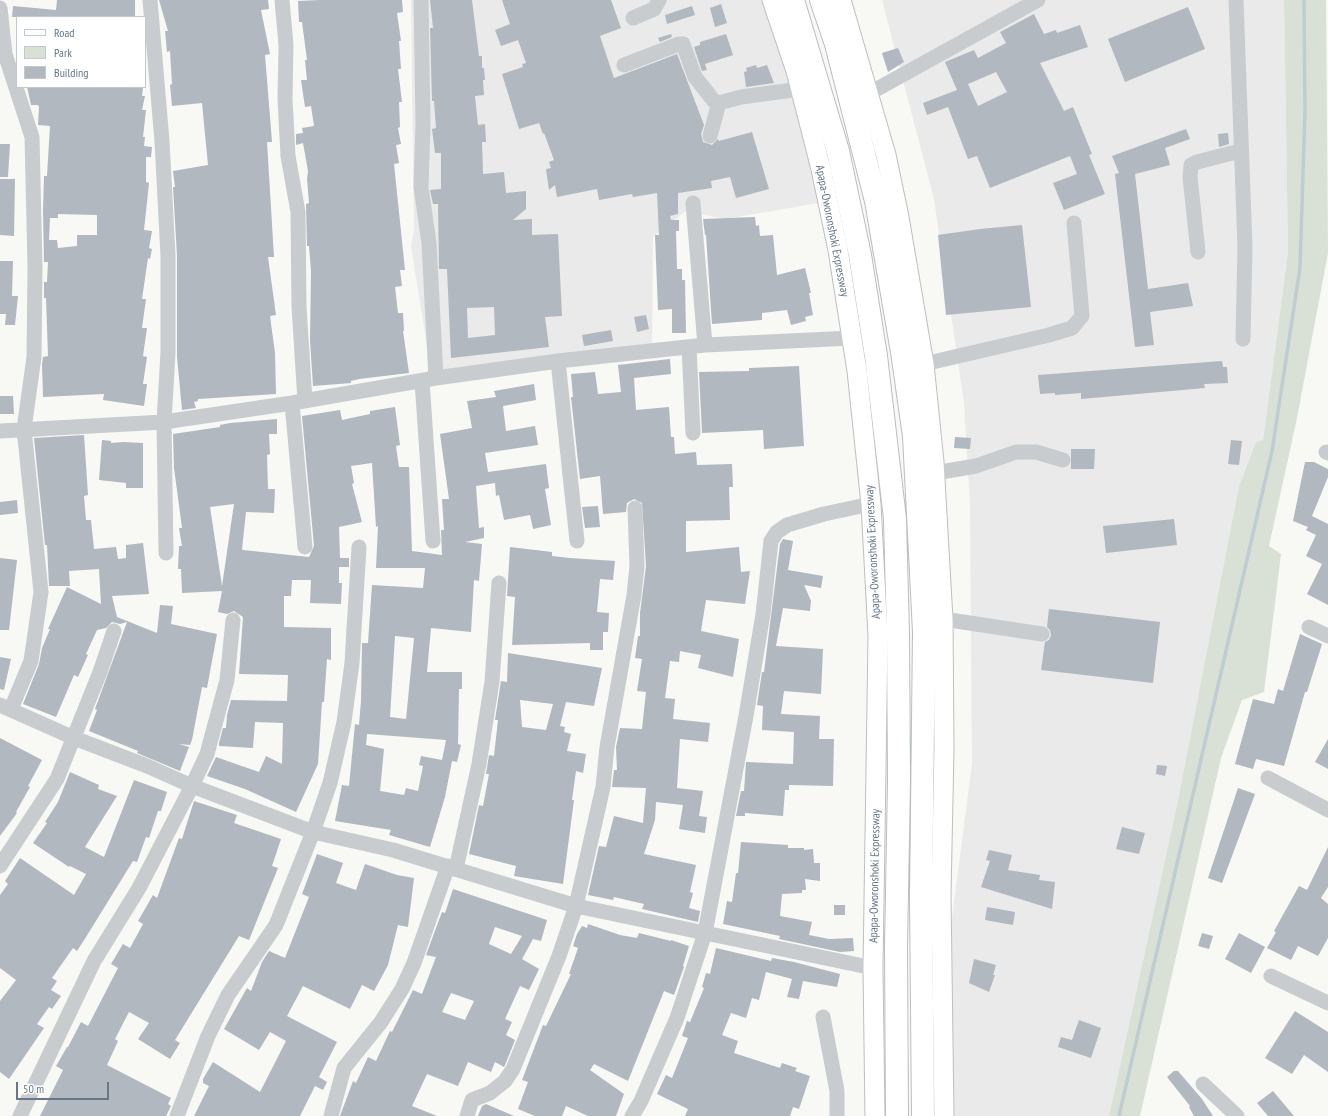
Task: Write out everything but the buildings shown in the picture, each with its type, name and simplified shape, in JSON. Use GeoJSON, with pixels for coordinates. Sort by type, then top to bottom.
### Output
{"type":"FeatureCollection","features":[{"type":"Feature","properties":{"kind":"highway","name":"Apapa-Oworonshoki Expressway"},"geometry":{"type":"LineString","coordinates":[[793,0],[838,151],[860,255],[876,356],[895,519],[898,766],[896,947],[897,1116]]}},
{"type":"Feature","properties":{"kind":"highway"},"geometry":{"type":"LineString","coordinates":[[820,0],[836,44],[876,200],[901,344],[914,436],[924,632],[921,898],[923,1116]]}},
{"type":"Feature","properties":{"kind":"main road","name":"Apapa-Oworonshoki Expressway"},"geometry":{"type":"LineString","coordinates":[[772,0],[796,71],[821,169],[838,250],[864,425],[872,504],[878,636],[873,968],[875,1116]]}},
{"type":"Feature","properties":{"kind":"main road"},"geometry":{"type":"LineString","coordinates":[[842,0],[886,156],[899,216],[924,364],[935,473],[943,620],[944,749],[941,895],[944,1116]]}},
{"type":"Feature","properties":{"kind":"street"},"geometry":{"type":"LineString","coordinates":[[150,0],[162,142],[168,256],[168,352],[164,422],[166,553]]}},
{"type":"Feature","properties":{"kind":"street"},"geometry":{"type":"LineString","coordinates":[[282,0],[286,45],[285,99],[288,156],[298,212],[298,402],[305,547]]}},
{"type":"Feature","properties":{"kind":"street"},"geometry":{"type":"LineString","coordinates":[[421,0],[423,123],[421,187],[429,243],[429,379],[433,541]]}},
{"type":"Feature","properties":{"kind":"street"},"geometry":{"type":"LineString","coordinates":[[633,18],[654,9],[659,0]]}},
{"type":"Feature","properties":{"kind":"street"},"geometry":{"type":"LineString","coordinates":[[868,94],[1038,0]]}},
{"type":"Feature","properties":{"kind":"street"},"geometry":{"type":"LineString","coordinates":[[1236,0],[1240,151],[1245,247],[1244,339]]}},
{"type":"Feature","properties":{"kind":"street"},"geometry":{"type":"LineString","coordinates":[[0,8],[5,54],[16,88]]}},
{"type":"Feature","properties":{"kind":"street"},"geometry":{"type":"LineString","coordinates":[[624,65],[679,44],[683,44],[695,77],[714,101],[719,104],[741,97],[800,89]]}},
{"type":"Feature","properties":{"kind":"street"},"geometry":{"type":"LineString","coordinates":[[16,88],[32,137],[35,267],[34,357],[24,429],[41,592],[31,661],[6,707],[74,738],[147,766],[192,786],[313,832],[393,850],[576,906],[873,968]]}},
{"type":"Feature","properties":{"kind":"street"},"geometry":{"type":"LineString","coordinates":[[710,136],[719,104]]}},
{"type":"Feature","properties":{"kind":"street"},"geometry":{"type":"LineString","coordinates":[[1198,252],[1190,177],[1192,165],[1197,162],[1240,151]]}},
{"type":"Feature","properties":{"kind":"street"},"geometry":{"type":"LineString","coordinates":[[693,204],[705,345]]}},
{"type":"Feature","properties":{"kind":"street"},"geometry":{"type":"LineString","coordinates":[[924,364],[1049,335],[1072,328],[1082,316],[1074,223]]}},
{"type":"Feature","properties":{"kind":"street"},"geometry":{"type":"LineString","coordinates":[[0,431],[164,422],[298,402],[429,379],[705,345],[852,338]]}},
{"type":"Feature","properties":{"kind":"street"},"geometry":{"type":"LineString","coordinates":[[689,347],[693,433]]}},
{"type":"Feature","properties":{"kind":"street"},"geometry":{"type":"LineString","coordinates":[[558,362],[577,541]]}},
{"type":"Feature","properties":{"kind":"street"},"geometry":{"type":"LineString","coordinates":[[935,473],[976,466],[1016,452],[1036,452],[1064,460]]}},
{"type":"Feature","properties":{"kind":"street"},"geometry":{"type":"LineString","coordinates":[[632,1116],[641,1100],[677,1018],[705,933],[746,716],[763,614],[771,541],[777,532],[787,526],[824,514],[872,504]]}},
{"type":"Feature","properties":{"kind":"street"},"geometry":{"type":"LineString","coordinates":[[467,1116],[472,1100],[490,1093],[505,1081],[513,1068],[559,956],[576,906],[603,787],[607,747],[634,596],[637,566],[635,508]]}},
{"type":"Feature","properties":{"kind":"street"},"geometry":{"type":"LineString","coordinates":[[177,1116],[208,1036],[228,995],[276,925],[313,832],[337,759],[344,722],[352,663],[359,547]]}},
{"type":"Feature","properties":{"kind":"street"},"geometry":{"type":"LineString","coordinates":[[332,1116],[344,1068],[381,1022],[402,989],[452,868],[479,764],[492,682],[500,583]]}},
{"type":"Feature","properties":{"kind":"street"},"geometry":{"type":"LineString","coordinates":[[20,1116],[94,960],[139,888],[207,754],[227,680],[233,620]]}},
{"type":"Feature","properties":{"kind":"street"},"geometry":{"type":"LineString","coordinates":[[943,620],[1042,634]]}},
{"type":"Feature","properties":{"kind":"street"},"geometry":{"type":"LineString","coordinates":[[1309,627],[1328,636]]}},
{"type":"Feature","properties":{"kind":"street"},"geometry":{"type":"LineString","coordinates":[[0,866],[57,779],[114,631]]}},
{"type":"Feature","properties":{"kind":"street"},"geometry":{"type":"LineString","coordinates":[[1268,778],[1328,810]]}},
{"type":"Feature","properties":{"kind":"street"},"geometry":{"type":"LineString","coordinates":[[1271,976],[1328,1003]]}},
{"type":"Feature","properties":{"kind":"street"},"geometry":{"type":"LineString","coordinates":[[823,1017],[837,1091],[837,1116]]}},
{"type":"Feature","properties":{"kind":"street"},"geometry":{"type":"LineString","coordinates":[[1203,1084],[1238,1116]]}},
{"type":"Feature","properties":{"kind":"shaded area"},"geometry":{"type":"Polygon","coordinates":[[[411,0],[764,0],[806,119],[818,203],[725,219],[686,211],[653,237],[652,357],[433,383],[411,246],[414,232],[411,0]]]}},
{"type":"Feature","properties":{"kind":"shaded area"},"geometry":{"type":"Polygon","coordinates":[[[882,0],[1284,0],[1288,252],[1263,440],[1256,442],[1239,486],[1177,805],[1109,1116],[939,1116],[940,1010],[972,764],[970,505],[964,403],[934,199],[882,0]]]}},
{"type":"Feature","properties":{"kind":"green space"},"geometry":{"type":"Polygon","coordinates":[[[1284,0],[1326,0],[1328,253],[1297,418],[1269,546],[1281,554],[1264,692],[1242,700],[1221,758],[1140,1116],[1109,1116],[1177,805],[1239,486],[1256,442],[1263,440],[1288,252],[1284,0]]]}},
{"type":"Feature","properties":{"kind":"waterway"},"geometry":{"type":"LineString","coordinates":[[1119,1116],[1272,451],[1300,268],[1305,111],[1304,0]]}}]}
